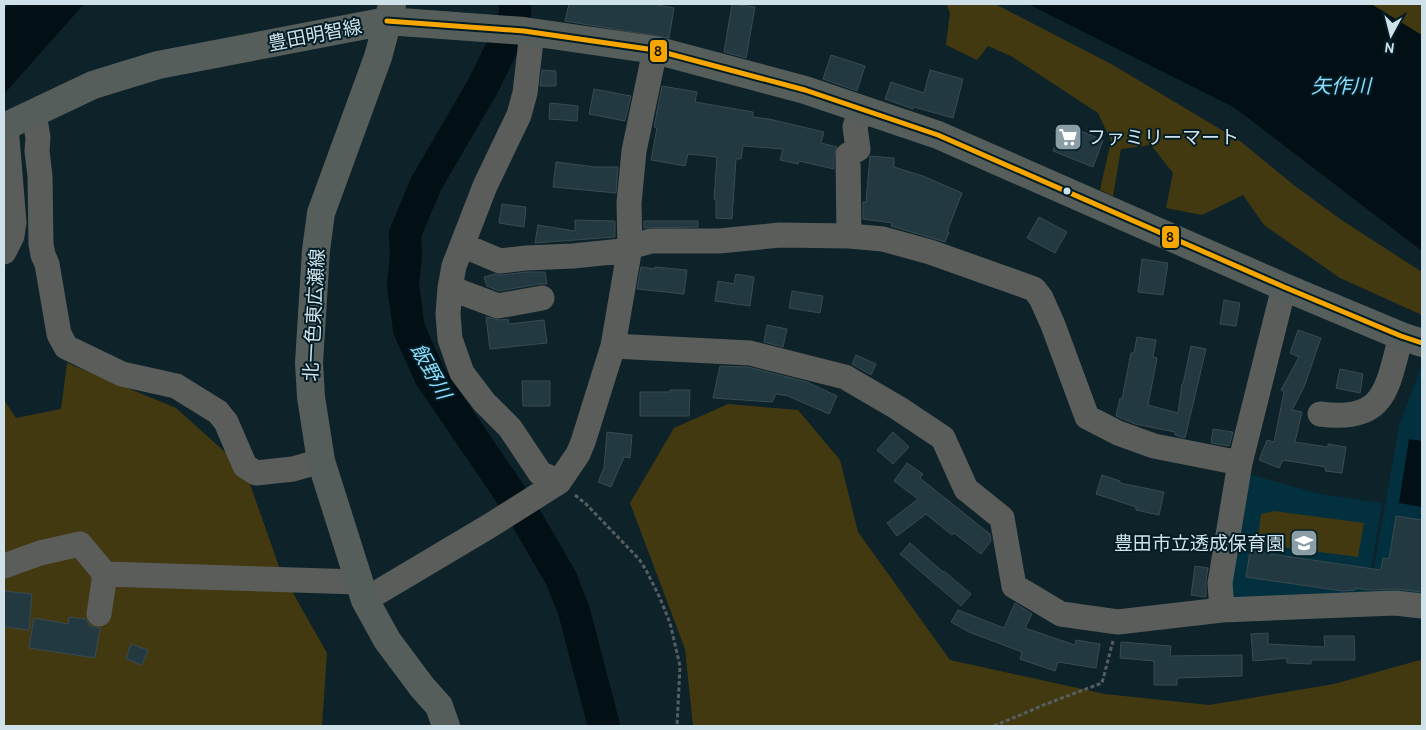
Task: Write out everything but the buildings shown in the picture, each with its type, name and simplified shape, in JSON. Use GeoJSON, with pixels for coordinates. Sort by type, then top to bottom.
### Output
{"type":"FeatureCollection","features":[{"type":"Feature","properties":{"kind":"main road","name":"豊田明智線"},"geometry":{"type":"LineString","coordinates":[[5,126],[93,85],[158,65],[389,12],[437,24],[528,32],[655,50],[806,90],[938,135],[1284,287],[1412,339]]}},
{"type":"Feature","properties":{"kind":"main road","name":"北一色東広瀬線"},"geometry":{"type":"LineString","coordinates":[[389,12],[378,57],[321,213],[316,250],[309,363],[310,397],[322,462],[362,591],[387,640],[422,687],[439,706],[446,726]]}},
{"type":"Feature","properties":{"kind":"street"},"geometry":{"type":"LineString","coordinates":[[528,32],[525,93],[519,114],[485,186],[454,266],[448,314],[450,339],[462,373],[484,402],[510,428],[550,487]]}},
{"type":"Feature","properties":{"kind":"street"},"geometry":{"type":"LineString","coordinates":[[4,566],[40,553],[80,544],[105,574],[362,591],[492,525],[550,487],[578,454],[613,346],[630,247],[629,203],[634,151],[655,50]]}},
{"type":"Feature","properties":{"kind":"street"},"geometry":{"type":"LineString","coordinates":[[848,236],[848,156],[858,149],[854,127],[861,109]]}},
{"type":"Feature","properties":{"kind":"street"},"geometry":{"type":"LineString","coordinates":[[34,113],[38,138],[41,244],[47,264],[58,334],[66,347],[122,374],[176,386],[218,412],[226,422],[245,466],[256,473],[293,469],[322,462]]}},
{"type":"Feature","properties":{"kind":"street"},"geometry":{"type":"LineString","coordinates":[[4,252],[12,236],[14,222],[5,126]]}},
{"type":"Feature","properties":{"kind":"street"},"geometry":{"type":"LineString","coordinates":[[462,245],[500,261],[622,251],[651,241],[719,241],[780,234],[884,239],[930,252],[1034,288],[1041,298],[1053,325],[1087,417],[1118,433],[1154,446],[1240,463]]}},
{"type":"Feature","properties":{"kind":"street"},"geometry":{"type":"LineString","coordinates":[[1222,610],[1220,583],[1240,463],[1284,287]]}},
{"type":"Feature","properties":{"kind":"street"},"geometry":{"type":"LineString","coordinates":[[450,288],[498,306],[542,298]]}},
{"type":"Feature","properties":{"kind":"street"},"geometry":{"type":"LineString","coordinates":[[1320,414],[1332,416],[1359,414],[1376,404],[1412,339]]}},
{"type":"Feature","properties":{"kind":"street"},"geometry":{"type":"LineString","coordinates":[[613,346],[750,353],[845,376],[943,438],[966,489],[1002,518],[1014,586],[1060,614],[1118,622],[1222,610],[1395,603],[1422,606]]}},
{"type":"Feature","properties":{"kind":"street"},"geometry":{"type":"LineString","coordinates":[[99,614],[105,574]]}},
{"type":"Feature","properties":{"kind":"path"},"geometry":{"type":"LineString","coordinates":[[550,487],[586,504],[639,559],[653,584],[670,623],[680,666],[678,726]]}},
{"type":"Feature","properties":{"kind":"path"},"geometry":{"type":"LineString","coordinates":[[994,726],[1102,683],[1118,622]]}},
{"type":"Feature","properties":{"kind":"shaded area"},"geometry":{"type":"Polygon","coordinates":[[[946,4],[995,4],[1113,65],[1240,141],[1295,186],[1343,221],[1422,272],[1422,315],[1340,278],[1264,225],[1243,195],[1202,215],[1166,208],[1173,173],[1151,145],[1121,149],[1113,196],[1100,190],[1111,141],[1098,113],[1011,56],[988,46],[977,60],[946,45],[950,13],[946,4]]]}},
{"type":"Feature","properties":{"kind":"shaded area"},"geometry":{"type":"Polygon","coordinates":[[[1331,4],[1422,4],[1422,59],[1331,4]]]}},
{"type":"Feature","properties":{"kind":"shaded area"},"geometry":{"type":"Polygon","coordinates":[[[67,363],[176,408],[245,470],[281,572],[327,653],[322,726],[4,726],[4,400],[16,418],[61,409],[67,363]]]}},
{"type":"Feature","properties":{"kind":"shaded area"},"geometry":{"type":"Polygon","coordinates":[[[1422,364],[1422,605],[1369,596],[1399,426],[1422,364]]]}},
{"type":"Feature","properties":{"kind":"shaded area"},"geometry":{"type":"Polygon","coordinates":[[[728,404],[798,410],[840,460],[858,532],[950,660],[1105,694],[1209,705],[1334,684],[1420,660],[1422,663],[1422,726],[693,726],[685,649],[630,503],[674,428],[728,404]]]}},
{"type":"Feature","properties":{"kind":"shaded area","name":"豊田市立透成保育園"},"geometry":{"type":"Polygon","coordinates":[[[1245,473],[1320,494],[1382,503],[1367,596],[1231,606],[1225,583],[1245,473]]]}},
{"type":"Feature","properties":{"kind":"shaded area"},"geometry":{"type":"Polygon","coordinates":[[[1274,511],[1364,523],[1358,557],[1257,544],[1261,514],[1274,511]]]}},
{"type":"Feature","properties":{"kind":"water"},"geometry":{"type":"Polygon","coordinates":[[[8,4],[84,4],[4,94],[4,12],[8,4]]]}},
{"type":"Feature","properties":{"kind":"water","name":"矢作川"},"geometry":{"type":"Polygon","coordinates":[[[1028,4],[1371,4],[1422,35],[1422,251],[1235,108],[1028,4]]]}},
{"type":"Feature","properties":{"kind":"water"},"geometry":{"type":"Polygon","coordinates":[[[1409,439],[1422,441],[1422,507],[1399,503],[1409,439]]]}},
{"type":"Feature","properties":{"kind":"waterway","name":"飯野川"},"geometry":{"type":"LineString","coordinates":[[515,4],[515,14],[506,39],[483,86],[426,184],[405,234],[406,255],[403,285],[409,329],[430,376],[522,511],[561,578],[574,611],[604,726]]}},
{"type":"Feature","properties":{"kind":"transit line","name":"8"},"geometry":{"type":"LineString","coordinates":[[387,21],[524,31],[655,50],[805,90],[938,135],[1284,287],[1422,343]]}},
{"type":"Feature","properties":{"kind":"place","name":"ファミリーマート"},"geometry":{"type":"Point","coordinates":[1068,137]}},
{"type":"Feature","properties":{"kind":"place","name":"豊田市立透成保育園"},"geometry":{"type":"Point","coordinates":[1304,543]}}]}
